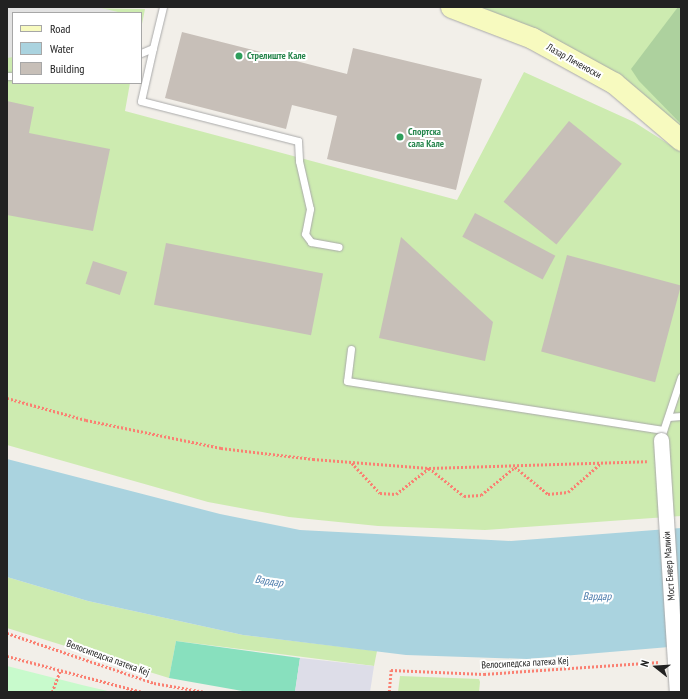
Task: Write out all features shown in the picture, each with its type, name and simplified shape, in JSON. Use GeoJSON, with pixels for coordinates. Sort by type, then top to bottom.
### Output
{"type":"FeatureCollection","features":[{"type":"Feature","properties":{"kind":"street","name":"Лазар Личеноски"},"geometry":{"type":"LineString","coordinates":[[451,7],[532,38],[614,83],[681,140]]}},
{"type":"Feature","properties":{"kind":"street","name":"Мост Енвер Малиќи"},"geometry":{"type":"LineString","coordinates":[[662,435],[677,692]]}},
{"type":"Feature","properties":{"kind":"lane"},"geometry":{"type":"LineString","coordinates":[[163,7],[141,101],[298,141],[299,161],[310,209],[305,234],[311,242],[339,247]]}},
{"type":"Feature","properties":{"kind":"lane"},"geometry":{"type":"LineString","coordinates":[[142,53],[153,48]]}},
{"type":"Feature","properties":{"kind":"lane"},"geometry":{"type":"LineString","coordinates":[[351,349],[346,381],[662,435],[670,417],[681,377]]}},
{"type":"Feature","properties":{"kind":"lane"},"geometry":{"type":"LineString","coordinates":[[670,417],[681,416]]}},
{"type":"Feature","properties":{"kind":"path"},"geometry":{"type":"LineString","coordinates":[[7,398],[86,420],[221,448],[351,463],[429,468],[515,467],[653,461]]}},
{"type":"Feature","properties":{"kind":"path"},"geometry":{"type":"LineString","coordinates":[[351,463],[380,493],[396,494],[429,468]]}},
{"type":"Feature","properties":{"kind":"path"},"geometry":{"type":"LineString","coordinates":[[515,467],[548,494],[568,492],[601,463]]}},
{"type":"Feature","properties":{"kind":"path"},"geometry":{"type":"LineString","coordinates":[[429,468],[464,496],[481,495],[515,467]]}},
{"type":"Feature","properties":{"kind":"path","name":"Велосипедска патека Кеј"},"geometry":{"type":"LineString","coordinates":[[7,633],[154,682],[205,692]]}},
{"type":"Feature","properties":{"kind":"path"},"geometry":{"type":"LineString","coordinates":[[7,656],[142,692]]}},
{"type":"Feature","properties":{"kind":"path","name":"Велосипедска патека Кеј"},"geometry":{"type":"LineString","coordinates":[[389,692],[390,670],[484,674],[666,662]]}},
{"type":"Feature","properties":{"kind":"path"},"geometry":{"type":"LineString","coordinates":[[52,692],[60,671]]}},
{"type":"Feature","properties":{"kind":"green space"},"geometry":{"type":"Polygon","coordinates":[[[7,7],[145,9],[142,24],[142,12],[12,12],[12,84],[130,84],[125,111],[457,200],[524,72],[634,122],[681,152],[681,516],[485,530],[378,526],[289,517],[208,502],[7,445],[7,7]]]}},
{"type":"Feature","properties":{"kind":"green space"},"geometry":{"type":"Polygon","coordinates":[[[474,7],[681,7],[681,134],[474,7]]]}},
{"type":"Feature","properties":{"kind":"green space"},"geometry":{"type":"Polygon","coordinates":[[[678,7],[681,7],[681,124],[639,81],[631,69],[678,7]]]}},
{"type":"Feature","properties":{"kind":"green space"},"geometry":{"type":"Polygon","coordinates":[[[7,577],[88,601],[243,635],[377,651],[374,666],[176,641],[169,678],[7,628],[7,577]]]}},
{"type":"Feature","properties":{"kind":"green space"},"geometry":{"type":"Polygon","coordinates":[[[176,641],[300,658],[295,692],[248,692],[169,678],[176,641]]]}},
{"type":"Feature","properties":{"kind":"green space"},"geometry":{"type":"Polygon","coordinates":[[[7,666],[82,685],[112,692],[7,692],[7,666]]]}},
{"type":"Feature","properties":{"kind":"green space"},"geometry":{"type":"Polygon","coordinates":[[[400,676],[479,679],[479,692],[398,692],[400,676]]]}},
{"type":"Feature","properties":{"kind":"shaded area"},"geometry":{"type":"Polygon","coordinates":[[[7,7],[97,7],[118,12],[12,12],[12,57],[7,58],[7,7]]]}},
{"type":"Feature","properties":{"kind":"shaded area"},"geometry":{"type":"Polygon","coordinates":[[[300,658],[374,666],[370,692],[295,692],[300,658]]]}},
{"type":"Feature","properties":{"kind":"water","name":"Вардар"},"geometry":{"type":"Polygon","coordinates":[[[7,459],[220,514],[300,530],[511,541],[681,528],[681,646],[527,659],[406,655],[243,635],[88,601],[7,577],[7,459]]]}},
{"type":"Feature","properties":{"kind":"building"},"geometry":{"type":"Polygon","coordinates":[[[182,32],[347,74],[353,48],[482,79],[456,190],[327,159],[337,116],[292,105],[286,129],[165,98],[182,32]]]}},
{"type":"Feature","properties":{"kind":"building"},"geometry":{"type":"Polygon","coordinates":[[[7,101],[34,107],[29,133],[110,149],[93,231],[7,215],[7,101]]]}},
{"type":"Feature","properties":{"kind":"building"},"geometry":{"type":"Polygon","coordinates":[[[569,121],[622,164],[556,245],[504,202],[569,121]]]}},
{"type":"Feature","properties":{"kind":"building"},"geometry":{"type":"Polygon","coordinates":[[[475,213],[555,256],[543,280],[462,237],[475,213]]]}},
{"type":"Feature","properties":{"kind":"building"},"geometry":{"type":"Polygon","coordinates":[[[401,237],[493,322],[485,361],[379,338],[401,237]]]}},
{"type":"Feature","properties":{"kind":"building"},"geometry":{"type":"Polygon","coordinates":[[[166,243],[323,274],[311,335],[154,305],[166,243]]]}},
{"type":"Feature","properties":{"kind":"building"},"geometry":{"type":"Polygon","coordinates":[[[567,255],[681,286],[655,382],[541,352],[567,255]]]}},
{"type":"Feature","properties":{"kind":"building"},"geometry":{"type":"Polygon","coordinates":[[[93,261],[127,272],[120,295],[86,284],[93,261]]]}},
{"type":"Feature","properties":{"kind":"place","name":"Стрелиште Кале"},"geometry":{"type":"Point","coordinates":[239,56]}},
{"type":"Feature","properties":{"kind":"place","name":"Спортска сала Кале"},"geometry":{"type":"Point","coordinates":[400,137]}}]}
